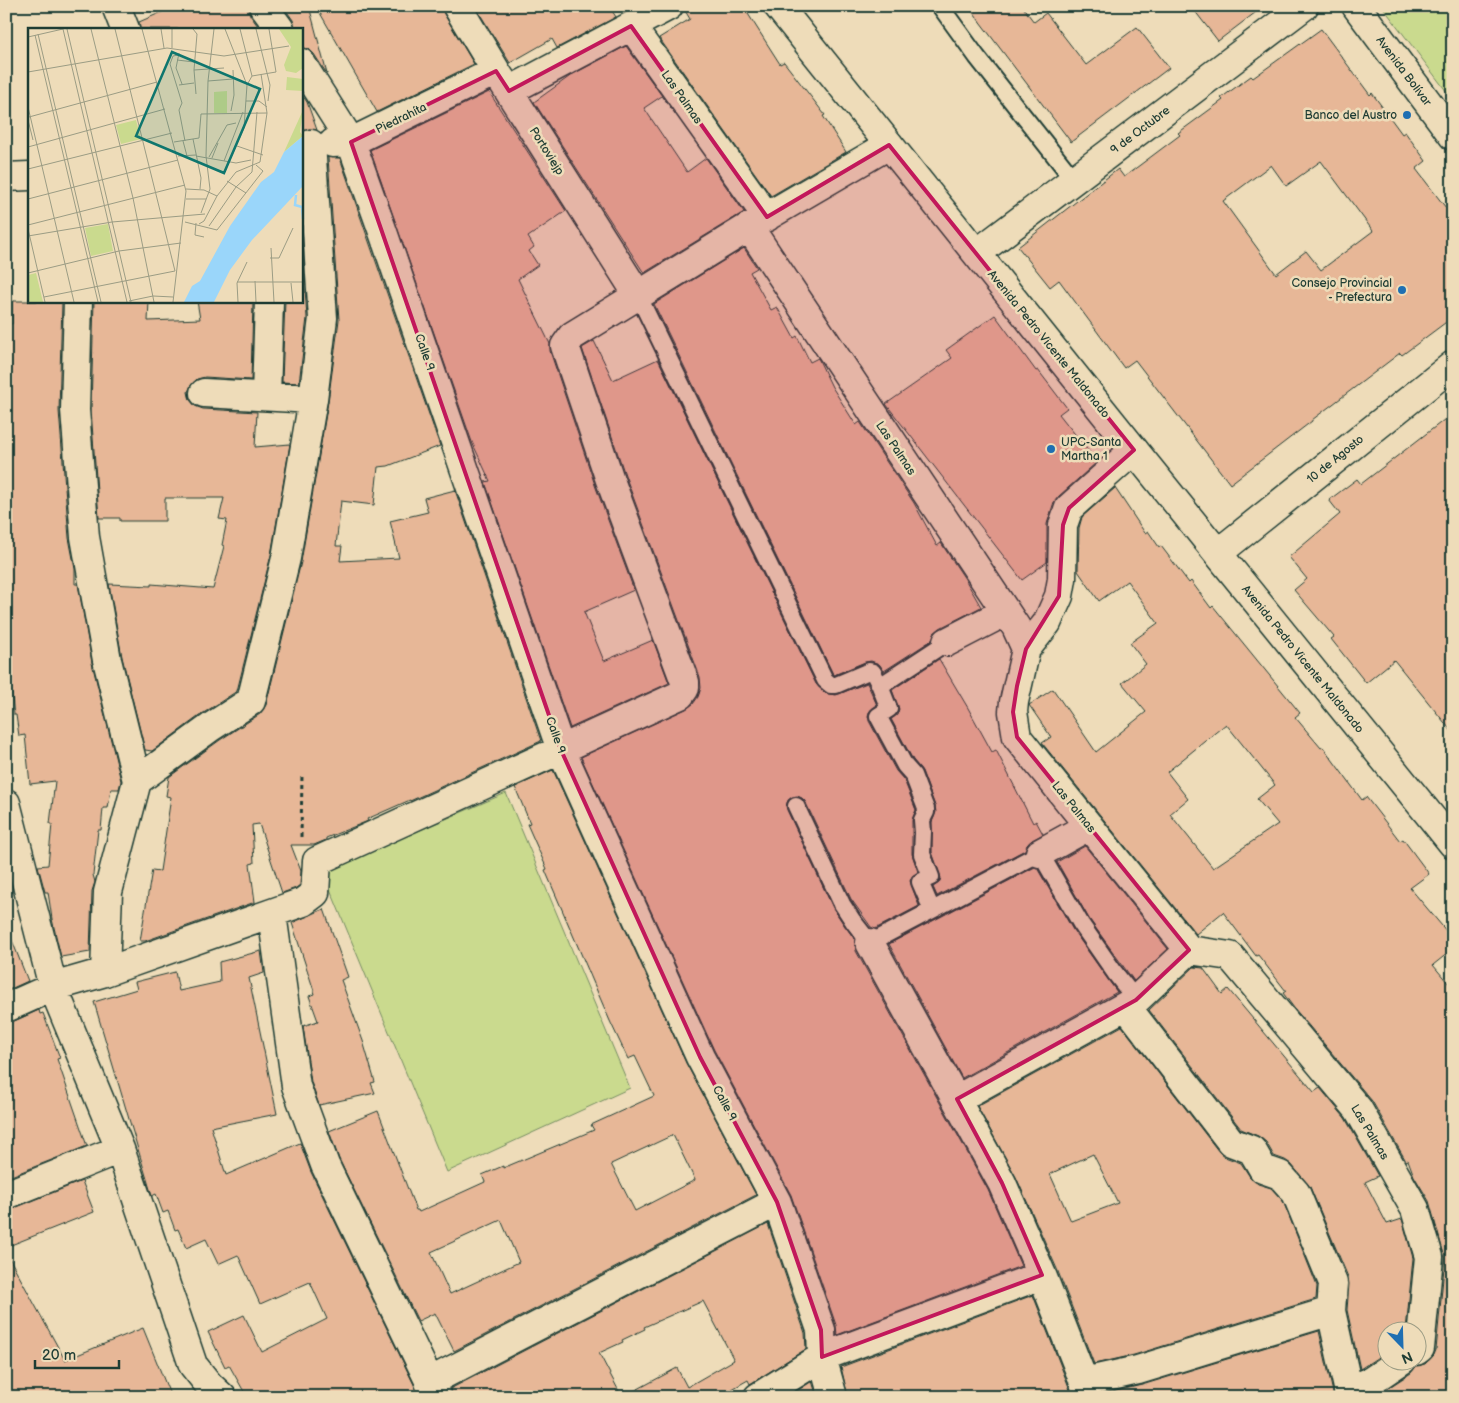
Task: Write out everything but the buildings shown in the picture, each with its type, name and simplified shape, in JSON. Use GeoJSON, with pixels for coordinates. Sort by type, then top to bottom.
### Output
{"type":"FeatureCollection","features":[{"type":"Feature","properties":{"kind":"street"},"geometry":{"type":"LineString","coordinates":[[116,6],[125,28]]}},
{"type":"Feature","properties":{"kind":"street"},"geometry":{"type":"LineString","coordinates":[[263,6],[279,28]]}},
{"type":"Feature","properties":{"kind":"street","name":"Portoviejp"},"geometry":{"type":"LineString","coordinates":[[457,6],[638,295]]}},
{"type":"Feature","properties":{"kind":"street","name":"Piedrahíta"},"geometry":{"type":"LineString","coordinates":[[306,145],[351,142],[503,81],[631,26],[669,6]]}},
{"type":"Feature","properties":{"kind":"street","name":"Avenida Pedro Vicente Maldonado"},"geometry":{"type":"LineString","coordinates":[[778,6],[1453,844]]}},
{"type":"Feature","properties":{"kind":"street","name":"9 de Octubre"},"geometry":{"type":"LineString","coordinates":[[977,253],[1304,6]]}},
{"type":"Feature","properties":{"kind":"street","name":"Avenida Bolívar"},"geometry":{"type":"LineString","coordinates":[[1356,6],[1453,136]]}},
{"type":"Feature","properties":{"kind":"street","name":"Las Palmas"},"geometry":{"type":"LineString","coordinates":[[631,26],[1016,627],[1026,649],[1014,702],[1013,712],[1017,737],[1189,950],[1230,956],[1358,1109],[1415,1209],[1429,1257],[1423,1320]]}},
{"type":"Feature","properties":{"kind":"street","name":"Calle 9"},"geometry":{"type":"LineString","coordinates":[[302,65],[351,142],[561,750],[700,1057],[777,1202],[821,1330],[822,1357],[834,1397]]}},
{"type":"Feature","properties":{"kind":"street"},"geometry":{"type":"LineString","coordinates":[[137,781],[251,701],[286,558],[313,399],[323,318],[306,145]]}},
{"type":"Feature","properties":{"kind":"street"},"geometry":{"type":"LineString","coordinates":[[6,1008],[53,987],[105,972],[304,902],[315,893],[317,861],[680,695],[685,688],[685,682],[610,480],[565,346],[572,336],[638,295],[889,145]]}},
{"type":"Feature","properties":{"kind":"street"},"geometry":{"type":"LineString","coordinates":[[6,177],[28,176]]}},
{"type":"Feature","properties":{"kind":"street"},"geometry":{"type":"LineString","coordinates":[[78,302],[75,410],[85,538],[107,660],[137,781],[108,892],[105,972]]}},
{"type":"Feature","properties":{"kind":"street"},"geometry":{"type":"LineString","coordinates":[[266,396],[269,302]]}},
{"type":"Feature","properties":{"kind":"street","name":"10 de Agosto"},"geometry":{"type":"LineString","coordinates":[[1218,553],[1453,365]]}},
{"type":"Feature","properties":{"kind":"street"},"geometry":{"type":"LineString","coordinates":[[204,393],[313,399]]}},
{"type":"Feature","properties":{"kind":"street"},"geometry":{"type":"LineString","coordinates":[[1026,649],[1046,623],[1059,596],[1062,579],[1063,524],[1070,508],[1134,450]]}},
{"type":"Feature","properties":{"kind":"street"},"geometry":{"type":"LineString","coordinates":[[946,642],[1005,612]]}},
{"type":"Feature","properties":{"kind":"street"},"geometry":{"type":"LineString","coordinates":[[6,803],[53,987],[120,1150],[193,1364],[211,1393]]}},
{"type":"Feature","properties":{"kind":"street"},"geometry":{"type":"LineString","coordinates":[[1040,853],[1089,826]]}},
{"type":"Feature","properties":{"kind":"street"},"geometry":{"type":"LineString","coordinates":[[272,914],[296,1086],[325,1165],[433,1390],[777,1202]]}},
{"type":"Feature","properties":{"kind":"street"},"geometry":{"type":"LineString","coordinates":[[870,943],[1002,1183],[1042,1275],[1086,1389],[1138,1370],[1331,1311]]}},
{"type":"Feature","properties":{"kind":"street"},"geometry":{"type":"LineString","coordinates":[[957,1099],[1131,1003],[1189,950]]}},
{"type":"Feature","properties":{"kind":"street"},"geometry":{"type":"LineString","coordinates":[[1131,1003],[1231,1142],[1252,1150],[1263,1169],[1280,1175],[1296,1193],[1333,1282],[1331,1311],[1349,1394],[1388,1370]]}},
{"type":"Feature","properties":{"kind":"street"},"geometry":{"type":"LineString","coordinates":[[6,1195],[120,1150]]}},
{"type":"Feature","properties":{"kind":"street"},"geometry":{"type":"LineString","coordinates":[[758,1397],[822,1357],[1042,1275]]}},
{"type":"Feature","properties":{"kind":"lane"},"geometry":{"type":"LineString","coordinates":[[940,6],[977,57],[1074,180]]}},
{"type":"Feature","properties":{"kind":"lane"},"geometry":{"type":"LineString","coordinates":[[638,295],[824,680],[831,685],[836,685],[870,671],[873,672],[880,686],[889,709],[878,716],[905,766],[913,775],[926,808],[922,820],[924,832],[922,854],[932,877],[920,882],[920,884],[932,910]]}},
{"type":"Feature","properties":{"kind":"lane"},"geometry":{"type":"LineString","coordinates":[[880,686],[946,642]]}},
{"type":"Feature","properties":{"kind":"lane"},"geometry":{"type":"LineString","coordinates":[[796,806],[842,904],[870,943],[1040,853],[1081,924],[1115,973],[1131,1003]]}},
{"type":"Feature","properties":{"kind":"path"},"geometry":{"type":"LineString","coordinates":[[302,774],[301,847],[317,861]]}},
{"type":"Feature","properties":{"kind":"highlighted area"},"geometry":{"type":"Polygon","coordinates":[[[631,26],[767,217],[889,145],[1134,450],[1069,508],[1063,525],[1059,596],[1026,649],[1013,712],[1017,737],[1189,950],[1136,1000],[957,1099],[1002,1183],[1042,1275],[822,1357],[821,1330],[777,1202],[700,1057],[561,750],[351,142],[496,71],[509,91],[631,26]]]}},
{"type":"Feature","properties":{"kind":"green space"},"geometry":{"type":"Polygon","coordinates":[[[1382,6],[1453,6],[1453,100],[1382,6]]]}},
{"type":"Feature","properties":{"kind":"green space"},"geometry":{"type":"Polygon","coordinates":[[[506,793],[630,1088],[447,1172],[323,872],[506,793]]]}},
{"type":"Feature","properties":{"kind":"place","name":"Banco del Austro"},"geometry":{"type":"Point","coordinates":[1407,115]}},
{"type":"Feature","properties":{"kind":"place","name":"Consejo Provincial - Prefectura"},"geometry":{"type":"Point","coordinates":[1402,290]}},
{"type":"Feature","properties":{"kind":"place","name":"UPC-Santa Martha 1"},"geometry":{"type":"Point","coordinates":[1051,449]}}]}
